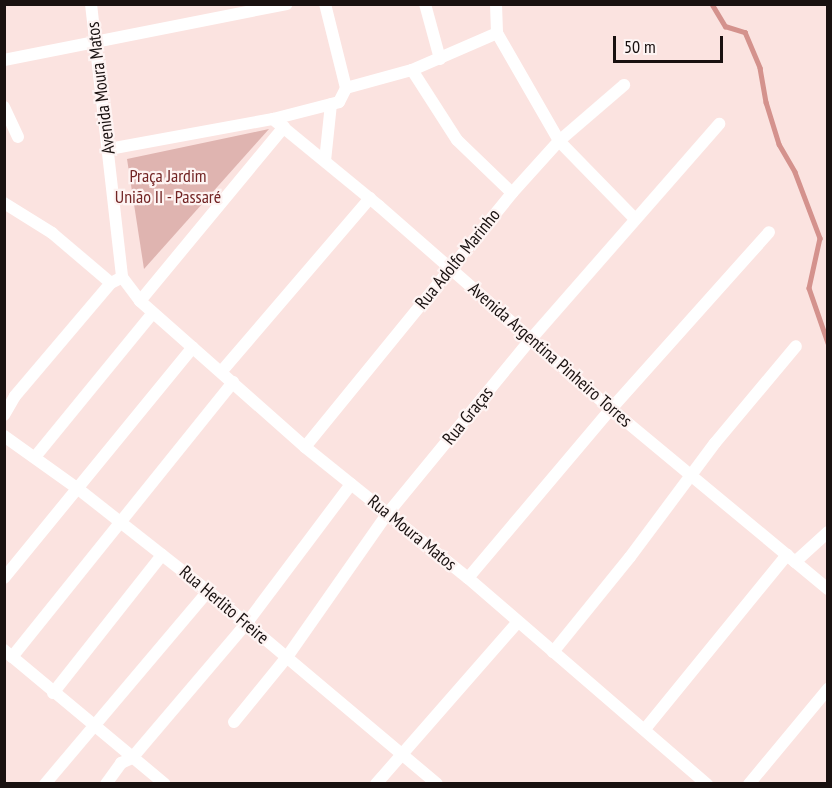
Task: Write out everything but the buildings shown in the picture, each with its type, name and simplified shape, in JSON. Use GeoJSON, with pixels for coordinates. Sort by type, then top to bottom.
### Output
{"type":"FeatureCollection","features":[{"type":"Feature","properties":{"kind":"street","name":"Avenida Moura Matos"},"geometry":{"type":"LineString","coordinates":[[91,4],[109,149],[117,280]]}},
{"type":"Feature","properties":{"kind":"street"},"geometry":{"type":"LineString","coordinates":[[4,60],[286,4]]}},
{"type":"Feature","properties":{"kind":"street"},"geometry":{"type":"LineString","coordinates":[[109,149],[279,123],[341,100],[346,88],[326,4]]}},
{"type":"Feature","properties":{"kind":"street"},"geometry":{"type":"LineString","coordinates":[[425,4],[440,59]]}},
{"type":"Feature","properties":{"kind":"street"},"geometry":{"type":"LineString","coordinates":[[496,4],[497,33],[559,141],[635,219]]}},
{"type":"Feature","properties":{"kind":"street"},"geometry":{"type":"LineString","coordinates":[[346,88],[412,70],[497,33]]}},
{"type":"Feature","properties":{"kind":"street"},"geometry":{"type":"LineString","coordinates":[[412,70],[457,140],[512,193]]}},
{"type":"Feature","properties":{"kind":"street","name":"Rua Adolfo Marinho"},"geometry":{"type":"LineString","coordinates":[[305,447],[512,193],[559,141],[624,85]]}},
{"type":"Feature","properties":{"kind":"street"},"geometry":{"type":"LineString","coordinates":[[325,161],[331,104]]}},
{"type":"Feature","properties":{"kind":"street"},"geometry":{"type":"LineString","coordinates":[[4,107],[18,137]]}},
{"type":"Feature","properties":{"kind":"street"},"geometry":{"type":"LineString","coordinates":[[141,302],[279,123]]}},
{"type":"Feature","properties":{"kind":"street","name":"Avenida Argentina Pinheiro Torres"},"geometry":{"type":"LineString","coordinates":[[279,123],[370,198],[611,410],[828,589]]}},
{"type":"Feature","properties":{"kind":"street","name":"Rua Graças"},"geometry":{"type":"LineString","coordinates":[[234,722],[287,657],[388,513],[531,339],[719,124]]}},
{"type":"Feature","properties":{"kind":"street"},"geometry":{"type":"LineString","coordinates":[[221,372],[370,198]]}},
{"type":"Feature","properties":{"kind":"street"},"geometry":{"type":"LineString","coordinates":[[4,203],[52,233],[117,280],[15,396],[4,415]]}},
{"type":"Feature","properties":{"kind":"street"},"geometry":{"type":"LineString","coordinates":[[468,578],[611,410],[769,232]]}},
{"type":"Feature","properties":{"kind":"street","name":"Rua Moura Matos"},"geometry":{"type":"LineString","coordinates":[[117,280],[305,447],[468,578],[516,623],[707,783]]}},
{"type":"Feature","properties":{"kind":"street"},"geometry":{"type":"LineString","coordinates":[[35,457],[153,313]]}},
{"type":"Feature","properties":{"kind":"street"},"geometry":{"type":"LineString","coordinates":[[553,652],[630,557],[691,475],[796,346]]}},
{"type":"Feature","properties":{"kind":"street"},"geometry":{"type":"LineString","coordinates":[[4,578],[193,347]]}},
{"type":"Feature","properties":{"kind":"street"},"geometry":{"type":"LineString","coordinates":[[165,783],[53,693],[8,653],[121,521],[233,382]]}},
{"type":"Feature","properties":{"kind":"street","name":"Rua Herlito Freire"},"geometry":{"type":"LineString","coordinates":[[4,436],[121,521],[437,783]]}},
{"type":"Feature","properties":{"kind":"street"},"geometry":{"type":"LineString","coordinates":[[106,783],[121,763],[132,758],[246,624],[351,484]]}},
{"type":"Feature","properties":{"kind":"street"},"geometry":{"type":"LineString","coordinates":[[645,729],[791,558],[828,532]]}},
{"type":"Feature","properties":{"kind":"street"},"geometry":{"type":"LineString","coordinates":[[53,693],[162,555]]}},
{"type":"Feature","properties":{"kind":"street"},"geometry":{"type":"LineString","coordinates":[[45,783],[208,591]]}},
{"type":"Feature","properties":{"kind":"street"},"geometry":{"type":"LineString","coordinates":[[376,783],[516,623]]}},
{"type":"Feature","properties":{"kind":"street"},"geometry":{"type":"LineString","coordinates":[[749,783],[828,689]]}},
{"type":"Feature","properties":{"kind":"green space","name":"Praça Jardim União II - Passaré"},"geometry":{"type":"Polygon","coordinates":[[[269,129],[144,269],[127,159],[269,129]]]}},
{"type":"Feature","properties":{"kind":"waterway"},"geometry":{"type":"LineString","coordinates":[[712,4],[725,26],[745,32],[760,68],[766,102],[779,144],[795,172],[820,238],[809,288],[828,343]]}}]}
